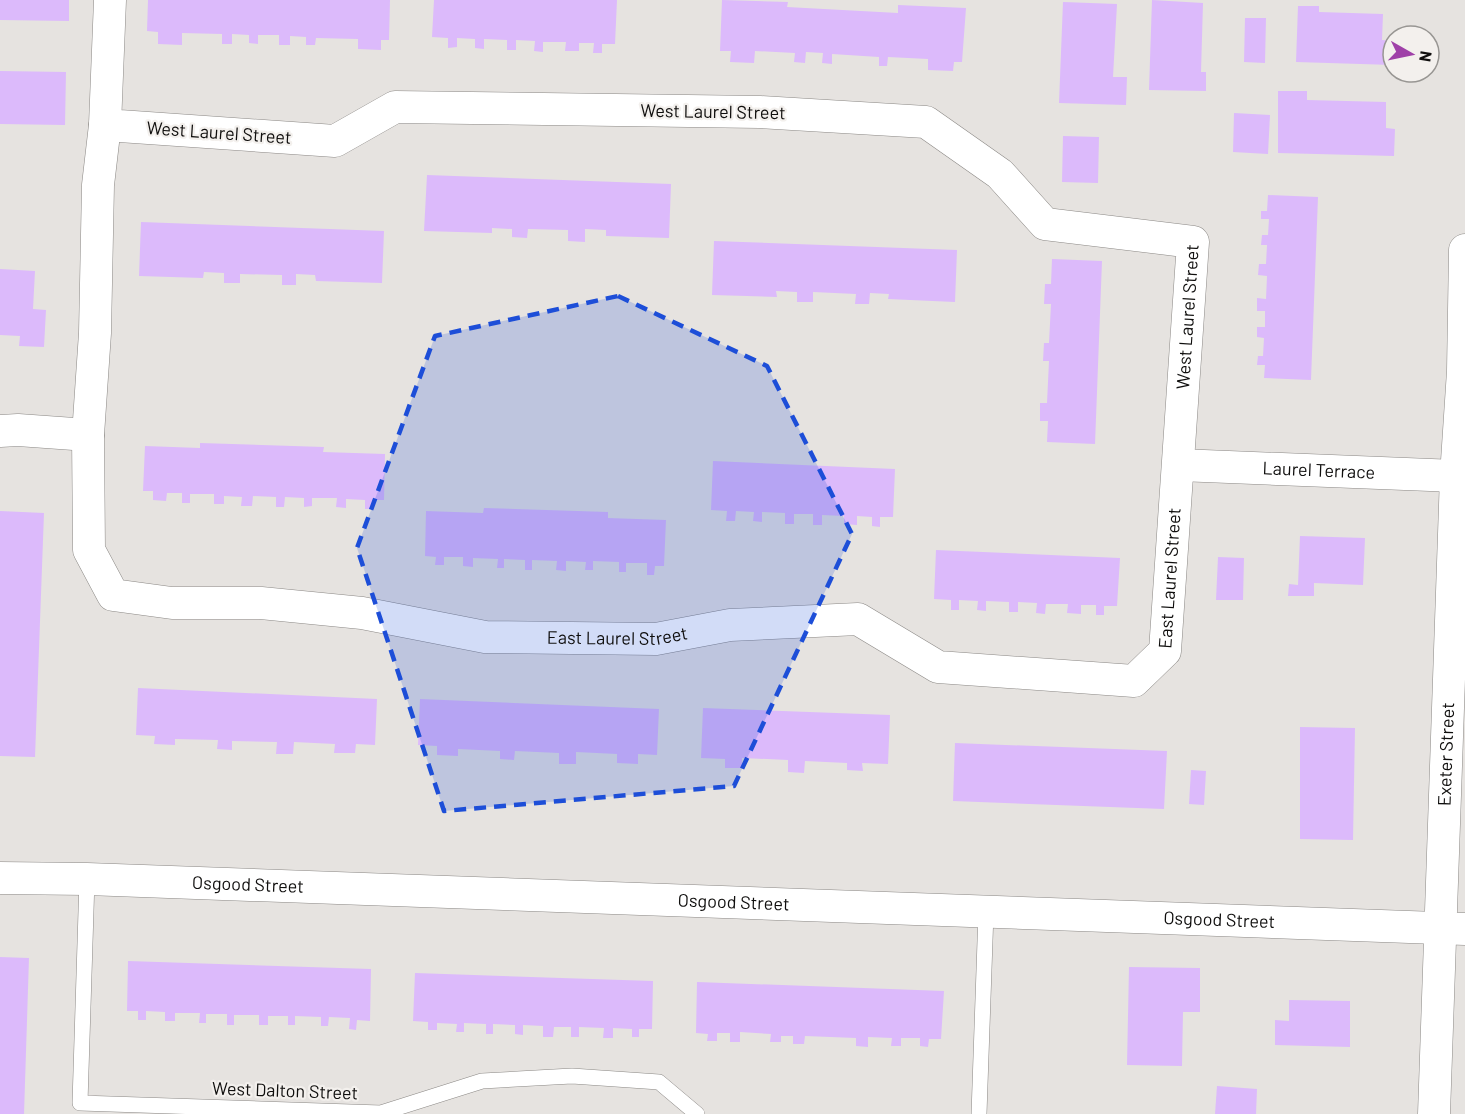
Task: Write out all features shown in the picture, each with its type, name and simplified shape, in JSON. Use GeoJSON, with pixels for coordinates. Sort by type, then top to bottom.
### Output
{"type":"FeatureCollection","features":[{"type":"Feature","properties":{"kind":"street"},"geometry":{"type":"LineString","coordinates":[[0,432],[18,430],[88,435],[95,333],[98,184],[105,125],[110,0]]}},
{"type":"Feature","properties":{"kind":"street","name":"West Laurel Street"},"geometry":{"type":"LineString","coordinates":[[105,125],[335,141],[395,107],[760,111],[926,122],[1000,174],[1045,224],[1193,242],[1179,465]]}},
{"type":"Feature","properties":{"kind":"street","name":"Exeter Street"},"geometry":{"type":"LineString","coordinates":[[1434,1114],[1453,929],[1456,476],[1464,371],[1465,249]]}},
{"type":"Feature","properties":{"kind":"street","name":"East Laurel Street"},"geometry":{"type":"LineString","coordinates":[[88,435],[89,550],[113,596],[172,603],[261,603],[362,613],[484,637],[656,639],[730,625],[858,619],[938,667],[1134,681],[1165,651],[1179,465]]}},
{"type":"Feature","properties":{"kind":"street","name":"Laurel Terrace"},"geometry":{"type":"LineString","coordinates":[[1179,465],[1456,476]]}},
{"type":"Feature","properties":{"kind":"street","name":"Osgood Street"},"geometry":{"type":"LineString","coordinates":[[0,878],[87,879],[1453,929]]}},
{"type":"Feature","properties":{"kind":"lane","name":"West Dalton Street"},"geometry":{"type":"LineString","coordinates":[[87,879],[80,1109],[381,1113],[482,1081],[572,1076],[659,1082],[697,1114]]}},
{"type":"Feature","properties":{"kind":"lane"},"geometry":{"type":"LineString","coordinates":[[980,1114],[986,912]]}},
{"type":"Feature","properties":{"kind":"highlighted area"},"geometry":{"type":"Polygon","coordinates":[[[618,296],[767,366],[852,534],[734,786],[444,811],[357,548],[435,336],[618,296]]]}},
{"type":"Feature","properties":{"kind":"building"},"geometry":{"type":"Polygon","coordinates":[[[0,0],[69,0],[69,21],[0,20],[0,0]]]}},
{"type":"Feature","properties":{"kind":"building"},"geometry":{"type":"Polygon","coordinates":[[[148,0],[390,0],[389,40],[381,40],[381,50],[358,49],[358,39],[316,38],[315,45],[306,45],[306,37],[290,36],[290,45],[279,45],[279,35],[258,35],[258,44],[249,43],[249,35],[232,34],[232,44],[222,44],[222,34],[182,33],[182,45],[158,44],[158,32],[147,31],[148,0]]]}},
{"type":"Feature","properties":{"kind":"building"},"geometry":{"type":"Polygon","coordinates":[[[434,0],[617,0],[615,44],[602,44],[602,53],[593,53],[594,43],[579,43],[579,51],[565,51],[566,42],[543,42],[543,52],[534,51],[535,41],[516,40],[516,50],[507,50],[507,40],[484,39],[484,49],[475,48],[475,39],[457,38],[457,47],[448,48],[448,38],[432,37],[434,0]]]}},
{"type":"Feature","properties":{"kind":"building"},"geometry":{"type":"Polygon","coordinates":[[[722,0],[788,2],[787,7],[898,13],[898,5],[966,8],[962,62],[954,62],[953,71],[928,70],[928,59],[888,57],[887,66],[879,66],[879,57],[832,54],[832,64],[822,63],[823,53],[806,52],[805,63],[794,62],[795,53],[755,51],[754,63],[730,62],[731,51],[720,51],[722,0]]]}},
{"type":"Feature","properties":{"kind":"building"},"geometry":{"type":"Polygon","coordinates":[[[1152,0],[1203,3],[1201,72],[1206,72],[1206,91],[1149,90],[1152,0]]]}},
{"type":"Feature","properties":{"kind":"building"},"geometry":{"type":"Polygon","coordinates":[[[1063,2],[1117,4],[1113,77],[1127,77],[1126,105],[1059,103],[1063,2]]]}},
{"type":"Feature","properties":{"kind":"building"},"geometry":{"type":"Polygon","coordinates":[[[1298,6],[1319,6],[1319,12],[1383,14],[1381,65],[1296,62],[1298,6]]]}},
{"type":"Feature","properties":{"kind":"building"},"geometry":{"type":"Polygon","coordinates":[[[1245,18],[1266,18],[1265,63],[1244,62],[1245,18]]]}},
{"type":"Feature","properties":{"kind":"building"},"geometry":{"type":"Polygon","coordinates":[[[0,71],[66,72],[65,125],[0,124],[0,71]]]}},
{"type":"Feature","properties":{"kind":"building"},"geometry":{"type":"Polygon","coordinates":[[[1278,91],[1307,91],[1307,100],[1386,102],[1386,128],[1395,129],[1394,156],[1278,153],[1278,91]]]}},
{"type":"Feature","properties":{"kind":"building"},"geometry":{"type":"Polygon","coordinates":[[[1234,113],[1270,115],[1268,154],[1233,152],[1234,113]]]}},
{"type":"Feature","properties":{"kind":"building"},"geometry":{"type":"Polygon","coordinates":[[[1063,136],[1099,137],[1098,183],[1062,182],[1063,136]]]}},
{"type":"Feature","properties":{"kind":"building"},"geometry":{"type":"Polygon","coordinates":[[[427,175],[671,184],[669,238],[606,236],[606,230],[585,229],[585,242],[568,241],[568,230],[528,229],[527,238],[512,237],[512,229],[492,228],[492,233],[424,231],[427,175]]]}},
{"type":"Feature","properties":{"kind":"building"},"geometry":{"type":"Polygon","coordinates":[[[1268,195],[1318,197],[1311,380],[1264,378],[1265,365],[1257,365],[1258,356],[1263,356],[1264,338],[1257,337],[1257,327],[1265,327],[1265,311],[1257,311],[1257,298],[1266,299],[1267,276],[1258,275],[1259,264],[1266,264],[1267,245],[1261,245],[1262,235],[1268,235],[1269,219],[1261,219],[1261,211],[1267,211],[1268,195]]]}},
{"type":"Feature","properties":{"kind":"building"},"geometry":{"type":"Polygon","coordinates":[[[141,222],[384,231],[382,283],[316,281],[315,275],[296,274],[296,285],[282,285],[282,275],[240,274],[240,283],[224,283],[224,273],[204,272],[203,278],[139,276],[141,222]]]}},
{"type":"Feature","properties":{"kind":"building"},"geometry":{"type":"Polygon","coordinates":[[[714,241],[957,250],[955,302],[888,299],[889,294],[870,293],[869,304],[855,304],[856,294],[813,292],[813,302],[797,302],[797,292],[776,291],[777,297],[712,295],[714,241]]]}},
{"type":"Feature","properties":{"kind":"building"},"geometry":{"type":"Polygon","coordinates":[[[1052,259],[1102,261],[1095,444],[1047,442],[1048,421],[1040,421],[1040,403],[1047,403],[1049,361],[1043,361],[1044,343],[1049,343],[1051,304],[1044,304],[1045,284],[1051,284],[1052,259]]]}},
{"type":"Feature","properties":{"kind":"building"},"geometry":{"type":"Polygon","coordinates":[[[0,269],[35,271],[33,309],[46,310],[44,347],[19,346],[20,336],[0,335],[0,269]]]}},
{"type":"Feature","properties":{"kind":"building"},"geometry":{"type":"Polygon","coordinates":[[[200,443],[324,447],[323,452],[385,454],[384,500],[374,500],[374,509],[365,509],[365,500],[346,499],[346,508],[336,507],[337,498],[312,498],[312,506],[304,507],[304,498],[285,497],[284,507],[276,507],[276,497],[253,496],[252,506],[241,506],[242,497],[224,496],[224,504],[214,504],[214,494],[190,494],[190,503],[182,503],[182,493],[167,493],[166,501],[153,500],[153,491],[143,491],[145,446],[200,448],[200,443]]]}},
{"type":"Feature","properties":{"kind":"building"},"geometry":{"type":"Polygon","coordinates":[[[713,461],[895,469],[893,517],[880,517],[880,527],[872,526],[872,517],[857,516],[857,525],[844,524],[844,516],[822,515],[822,525],[813,525],[813,514],[794,514],[794,524],[785,524],[785,513],[762,512],[762,522],[753,521],[754,512],[736,511],[735,521],[726,521],[727,511],[711,510],[713,461]]]}},
{"type":"Feature","properties":{"kind":"building"},"geometry":{"type":"Polygon","coordinates":[[[484,508],[608,512],[608,518],[666,520],[664,566],[655,566],[654,575],[647,575],[647,563],[626,563],[626,572],[619,572],[619,562],[593,561],[593,570],[585,570],[586,562],[566,561],[566,571],[556,570],[557,561],[532,560],[532,570],[525,570],[525,560],[504,559],[504,568],[497,568],[498,559],[473,558],[473,567],[463,566],[463,557],[444,557],[444,565],[435,565],[436,557],[425,556],[426,511],[483,513],[484,508]]]}},
{"type":"Feature","properties":{"kind":"building"},"geometry":{"type":"Polygon","coordinates":[[[0,511],[44,513],[35,757],[0,756],[0,511]]]}},
{"type":"Feature","properties":{"kind":"building"},"geometry":{"type":"Polygon","coordinates":[[[1300,536],[1365,538],[1363,585],[1314,583],[1314,596],[1288,596],[1289,584],[1298,585],[1300,536]]]}},
{"type":"Feature","properties":{"kind":"building"},"geometry":{"type":"Polygon","coordinates":[[[936,550],[1120,558],[1117,606],[1104,606],[1104,615],[1096,615],[1096,605],[1081,605],[1081,614],[1067,613],[1068,604],[1046,604],[1045,614],[1036,613],[1037,603],[1018,602],[1018,612],[1009,612],[1009,602],[986,601],[986,611],[977,610],[978,601],[959,600],[959,610],[951,610],[951,600],[934,599],[936,550]]]}},
{"type":"Feature","properties":{"kind":"building"},"geometry":{"type":"Polygon","coordinates":[[[1218,557],[1244,558],[1243,600],[1216,600],[1218,557]]]}},
{"type":"Feature","properties":{"kind":"building"},"geometry":{"type":"Polygon","coordinates":[[[138,688],[377,699],[375,745],[356,744],[355,753],[334,753],[335,744],[294,742],[293,754],[276,754],[277,742],[232,741],[232,750],[217,749],[218,740],[175,739],[175,745],[154,744],[155,736],[136,735],[138,688]]]}},
{"type":"Feature","properties":{"kind":"building"},"geometry":{"type":"Polygon","coordinates":[[[420,699],[659,709],[657,755],[638,754],[638,764],[617,763],[617,754],[576,752],[576,764],[559,764],[559,753],[515,751],[514,760],[500,759],[500,751],[458,749],[458,756],[437,755],[437,746],[418,745],[420,699]]]}},
{"type":"Feature","properties":{"kind":"building"},"geometry":{"type":"Polygon","coordinates":[[[703,708],[890,715],[888,764],[862,763],[863,771],[847,770],[847,763],[805,761],[804,773],[788,772],[788,760],[742,758],[742,768],[725,768],[725,759],[701,758],[703,708]]]}},
{"type":"Feature","properties":{"kind":"building"},"geometry":{"type":"Polygon","coordinates":[[[1300,727],[1355,728],[1353,840],[1300,839],[1300,727]]]}},
{"type":"Feature","properties":{"kind":"building"},"geometry":{"type":"Polygon","coordinates":[[[955,743],[1167,751],[1164,809],[953,801],[955,743]]]}},
{"type":"Feature","properties":{"kind":"building"},"geometry":{"type":"Polygon","coordinates":[[[1191,770],[1206,771],[1204,805],[1189,804],[1191,770]]]}},
{"type":"Feature","properties":{"kind":"building"},"geometry":{"type":"Polygon","coordinates":[[[0,957],[29,958],[24,1114],[0,1114],[0,957]]]}},
{"type":"Feature","properties":{"kind":"building"},"geometry":{"type":"Polygon","coordinates":[[[128,961],[371,969],[370,1021],[357,1020],[356,1030],[349,1029],[350,1018],[329,1017],[328,1026],[321,1026],[321,1017],[295,1016],[295,1025],[288,1025],[288,1016],[268,1016],[268,1025],[259,1025],[259,1015],[234,1015],[234,1025],[227,1025],[227,1014],[206,1014],[206,1023],[199,1023],[200,1013],[175,1013],[175,1021],[165,1021],[165,1012],[146,1011],[146,1020],[138,1020],[138,1011],[127,1011],[128,961]]]}},
{"type":"Feature","properties":{"kind":"building"},"geometry":{"type":"Polygon","coordinates":[[[1129,967],[1200,968],[1200,1012],[1183,1012],[1182,1066],[1127,1065],[1129,967]]]}},
{"type":"Feature","properties":{"kind":"building"},"geometry":{"type":"Polygon","coordinates":[[[415,973],[653,981],[652,1029],[639,1029],[639,1037],[632,1037],[632,1029],[613,1028],[613,1038],[603,1038],[604,1028],[579,1027],[579,1037],[571,1037],[571,1027],[554,1027],[553,1037],[543,1037],[543,1026],[523,1025],[523,1035],[515,1034],[515,1025],[493,1024],[493,1034],[486,1034],[486,1024],[464,1023],[464,1032],[456,1032],[457,1024],[437,1023],[437,1030],[428,1030],[428,1022],[413,1021],[415,973]]]}},
{"type":"Feature","properties":{"kind":"building"},"geometry":{"type":"Polygon","coordinates":[[[697,982],[944,991],[941,1039],[929,1039],[928,1047],[920,1046],[920,1038],[901,1038],[901,1046],[891,1046],[892,1038],[868,1037],[868,1047],[856,1046],[856,1038],[805,1036],[804,1044],[793,1044],[793,1036],[781,1036],[781,1042],[770,1042],[771,1034],[740,1032],[740,1042],[730,1042],[730,1033],[717,1033],[717,1041],[707,1041],[708,1034],[696,1033],[697,982]]]}},
{"type":"Feature","properties":{"kind":"building"},"geometry":{"type":"Polygon","coordinates":[[[1289,1000],[1350,1001],[1350,1047],[1275,1045],[1275,1020],[1289,1021],[1289,1000]]]}},
{"type":"Feature","properties":{"kind":"building"},"geometry":{"type":"Polygon","coordinates":[[[1217,1086],[1257,1089],[1256,1114],[1215,1114],[1217,1086]]]}}]}
